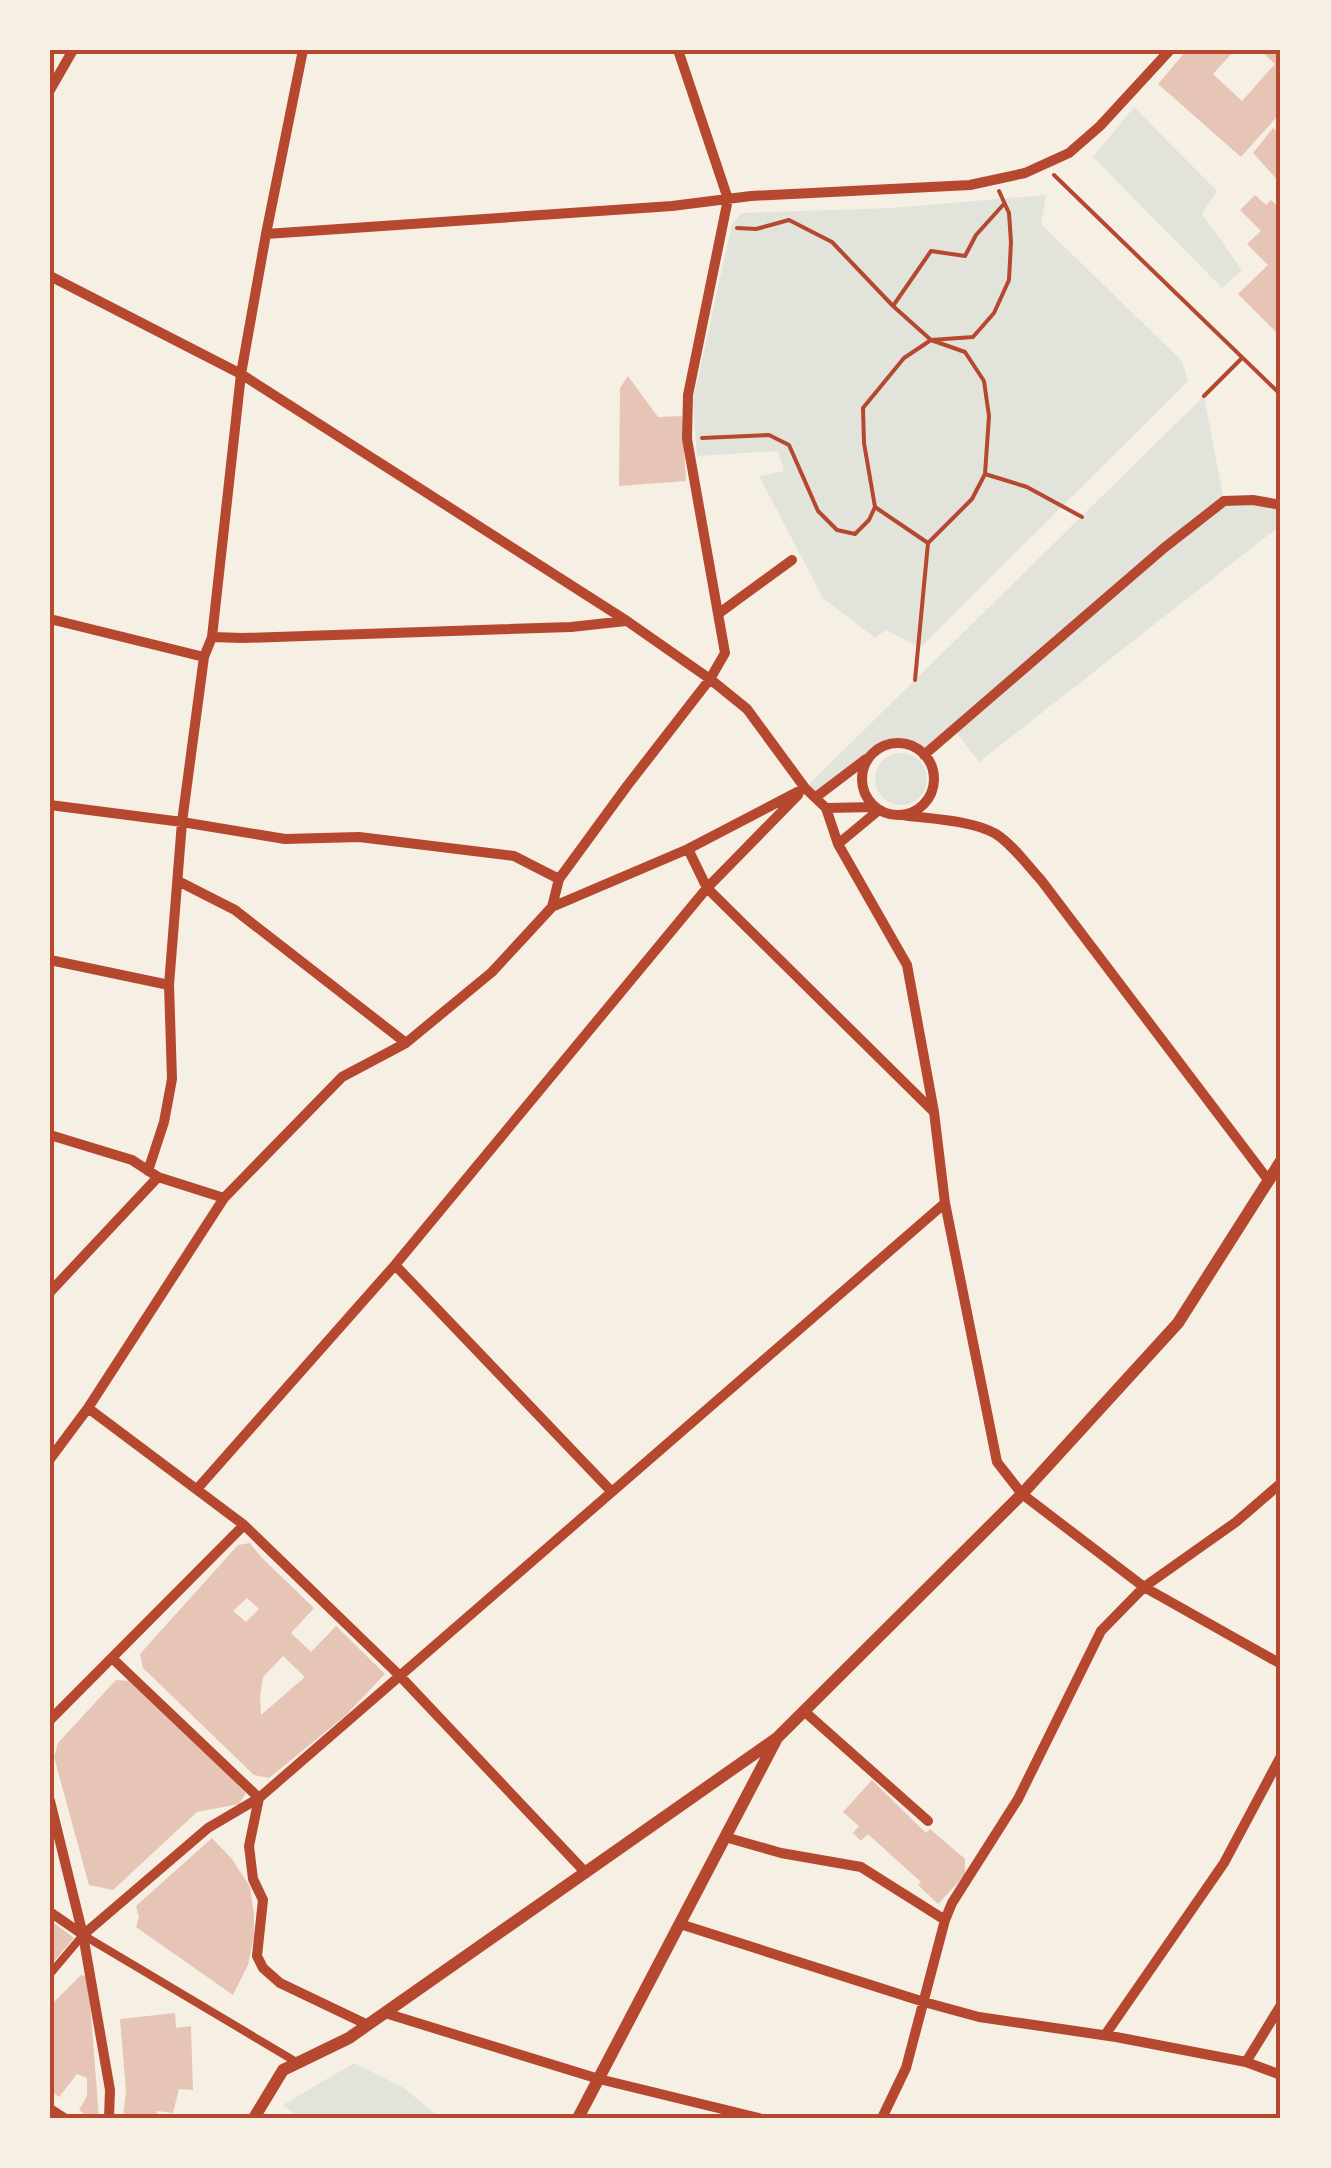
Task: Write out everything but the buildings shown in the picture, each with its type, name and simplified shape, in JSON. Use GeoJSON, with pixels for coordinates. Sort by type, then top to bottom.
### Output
{"type":"FeatureCollection","features":[{"type":"Feature","properties":{"kind":"street"},"geometry":{"type":"LineString","coordinates":[[50,90],[73,50]]}},
{"type":"Feature","properties":{"kind":"street"},"geometry":{"type":"LineString","coordinates":[[50,1292],[153,1174],[164,1122],[172,1079],[169,985],[182,822],[204,657],[212,638],[241,374],[303,50]]}},
{"type":"Feature","properties":{"kind":"street"},"geometry":{"type":"LineString","coordinates":[[552,907],[559,880],[726,653],[687,440],[688,395],[728,199],[678,50]]}},
{"type":"Feature","properties":{"kind":"street"},"geometry":{"type":"LineString","coordinates":[[266,234],[970,185],[1026,172],[1069,153],[1100,126],[1170,50]]}},
{"type":"Feature","properties":{"kind":"street"},"geometry":{"type":"LineString","coordinates":[[50,276],[241,374],[627,621],[747,709],[805,788],[826,808],[838,844],[907,965],[934,1112],[945,1203],[997,1462],[1022,1494],[1144,1587],[1281,1664]]}},
{"type":"Feature","properties":{"kind":"street"},"geometry":{"type":"LineString","coordinates":[[924,755],[1224,501],[1281,505]]}},
{"type":"Feature","properties":{"kind":"street"},"geometry":{"type":"LineString","coordinates":[[718,614],[792,560]]}},
{"type":"Feature","properties":{"kind":"street"},"geometry":{"type":"LineString","coordinates":[[50,619],[204,657]]}},
{"type":"Feature","properties":{"kind":"street"},"geometry":{"type":"LineString","coordinates":[[212,638],[571,627],[627,621]]}},
{"type":"Feature","properties":{"kind":"street"},"geometry":{"type":"LineString","coordinates":[[816,797],[883,746],[898,743],[912,746],[924,755],[933,772],[928,799],[921,807],[902,815]]}},
{"type":"Feature","properties":{"kind":"street"},"geometry":{"type":"LineString","coordinates":[[871,755],[862,779],[866,796],[877,808],[890,814],[974,826],[1004,840],[1040,880],[1270,1181]]}},
{"type":"Feature","properties":{"kind":"street"},"geometry":{"type":"LineString","coordinates":[[50,1459],[88,1408],[224,1198],[342,1077],[406,1043],[492,972],[552,907],[688,849],[805,788]]}},
{"type":"Feature","properties":{"kind":"street"},"geometry":{"type":"LineString","coordinates":[[197,1489],[396,1264],[708,888],[805,788]]}},
{"type":"Feature","properties":{"kind":"street"},"geometry":{"type":"LineString","coordinates":[[50,805],[285,839],[359,837],[514,856],[559,880]]}},
{"type":"Feature","properties":{"kind":"street"},"geometry":{"type":"LineString","coordinates":[[826,808],[877,808]]}},
{"type":"Feature","properties":{"kind":"street"},"geometry":{"type":"LineString","coordinates":[[838,844],[877,808]]}},
{"type":"Feature","properties":{"kind":"street"},"geometry":{"type":"LineString","coordinates":[[688,849],[708,888],[934,1112]]}},
{"type":"Feature","properties":{"kind":"street"},"geometry":{"type":"LineString","coordinates":[[178,881],[235,910],[406,1043]]}},
{"type":"Feature","properties":{"kind":"street"},"geometry":{"type":"LineString","coordinates":[[50,960],[169,985]]}},
{"type":"Feature","properties":{"kind":"street"},"geometry":{"type":"LineString","coordinates":[[50,1134],[132,1160],[153,1174],[224,1198]]}},
{"type":"Feature","properties":{"kind":"street"},"geometry":{"type":"LineString","coordinates":[[254,2118],[283,2070],[349,2038],[385,2014],[777,1738],[1022,1494],[1178,1323],[1281,1161]]}},
{"type":"Feature","properties":{"kind":"street"},"geometry":{"type":"LineString","coordinates":[[50,1974],[83,1935],[208,1828],[260,1798],[945,1203]]}},
{"type":"Feature","properties":{"kind":"street"},"geometry":{"type":"LineString","coordinates":[[396,1264],[611,1491]]}},
{"type":"Feature","properties":{"kind":"street"},"geometry":{"type":"LineString","coordinates":[[88,1408],[244,1525],[399,1675],[586,1873]]}},
{"type":"Feature","properties":{"kind":"street"},"geometry":{"type":"LineString","coordinates":[[882,2118],[906,2068],[952,1903],[1018,1799],[1101,1631],[1144,1587],[1236,1522],[1281,1484]]}},
{"type":"Feature","properties":{"kind":"street"},"geometry":{"type":"LineString","coordinates":[[50,1720],[244,1525]]}},
{"type":"Feature","properties":{"kind":"street"},"geometry":{"type":"LineString","coordinates":[[113,1658],[260,1798]]}},
{"type":"Feature","properties":{"kind":"street"},"geometry":{"type":"LineString","coordinates":[[804,1711],[928,1822]]}},
{"type":"Feature","properties":{"kind":"street"},"geometry":{"type":"LineString","coordinates":[[578,2118],[777,1738]]}},
{"type":"Feature","properties":{"kind":"street"},"geometry":{"type":"LineString","coordinates":[[1105,2035],[1224,1863],[1281,1756]]}},
{"type":"Feature","properties":{"kind":"street"},"geometry":{"type":"LineString","coordinates":[[260,1798],[248,1846],[252,1878],[263,1900],[257,1956],[263,1968],[280,1983],[368,2025]]}},
{"type":"Feature","properties":{"kind":"street"},"geometry":{"type":"LineString","coordinates":[[50,1801],[83,1935],[110,2090],[109,2118]]}},
{"type":"Feature","properties":{"kind":"street"},"geometry":{"type":"LineString","coordinates":[[725,1837],[781,1853],[860,1867],[945,1920]]}},
{"type":"Feature","properties":{"kind":"street"},"geometry":{"type":"LineString","coordinates":[[50,1912],[298,2063]]}},
{"type":"Feature","properties":{"kind":"street"},"geometry":{"type":"LineString","coordinates":[[680,1924],[979,2017],[1105,2035],[1246,2062],[1281,2075]]}},
{"type":"Feature","properties":{"kind":"street"},"geometry":{"type":"LineString","coordinates":[[1246,2062],[1281,2005]]}},
{"type":"Feature","properties":{"kind":"street"},"geometry":{"type":"LineString","coordinates":[[385,2014],[599,2079],[759,2118]]}},
{"type":"Feature","properties":{"kind":"street"},"geometry":{"type":"LineString","coordinates":[[50,2109],[64,2118]]}},
{"type":"Feature","properties":{"kind":"path"},"geometry":{"type":"LineString","coordinates":[[1044,164],[1281,395]]}},
{"type":"Feature","properties":{"kind":"path"},"geometry":{"type":"LineString","coordinates":[[687,440],[769,435],[789,445],[818,511],[837,530],[855,534],[875,506],[864,442],[863,408],[904,358],[930,340],[973,337],[994,313],[1009,280],[1009,214],[994,180]]}},
{"type":"Feature","properties":{"kind":"path"},"geometry":{"type":"LineString","coordinates":[[894,306],[931,251],[965,256],[1004,203]]}},
{"type":"Feature","properties":{"kind":"path"},"geometry":{"type":"LineString","coordinates":[[722,227],[756,229],[790,220],[832,242],[930,340],[965,352],[984,381],[989,416],[985,474],[972,498],[928,543],[915,680]]}},
{"type":"Feature","properties":{"kind":"path"},"geometry":{"type":"LineString","coordinates":[[1204,396],[1242,358]]}},
{"type":"Feature","properties":{"kind":"path"},"geometry":{"type":"LineString","coordinates":[[985,474],[1027,487],[1082,517]]}},
{"type":"Feature","properties":{"kind":"path"},"geometry":{"type":"LineString","coordinates":[[875,506],[928,543]]}},
{"type":"Feature","properties":{"kind":"shaded area"},"geometry":{"type":"Polygon","coordinates":[[[1134,107],[1217,191],[1202,214],[1242,270],[1222,288],[1093,157],[1134,107]]]}},
{"type":"Feature","properties":{"kind":"shaded area"},"geometry":{"type":"Polygon","coordinates":[[[1046,195],[1041,224],[1182,361],[1188,381],[920,648],[886,630],[875,638],[823,598],[759,476],[784,471],[778,451],[697,456],[693,401],[732,224],[742,213],[891,208],[1046,195]]]}},
{"type":"Feature","properties":{"kind":"shaded area"},"geometry":{"type":"Polygon","coordinates":[[[1204,396],[1224,501],[1281,505],[1281,525],[979,762],[954,729],[924,755],[907,745],[887,746],[816,797],[805,788],[1204,396]]]}},
{"type":"Feature","properties":{"kind":"shaded area"},"geometry":{"type":"Polygon","coordinates":[[[901,753],[920,760],[927,779],[920,798],[901,805],[882,798],[875,779],[882,760],[901,753]]]}},
{"type":"Feature","properties":{"kind":"shaded area"},"geometry":{"type":"Polygon","coordinates":[[[354,2063],[404,2088],[440,2118],[300,2118],[283,2105],[354,2063]]]}}]}
